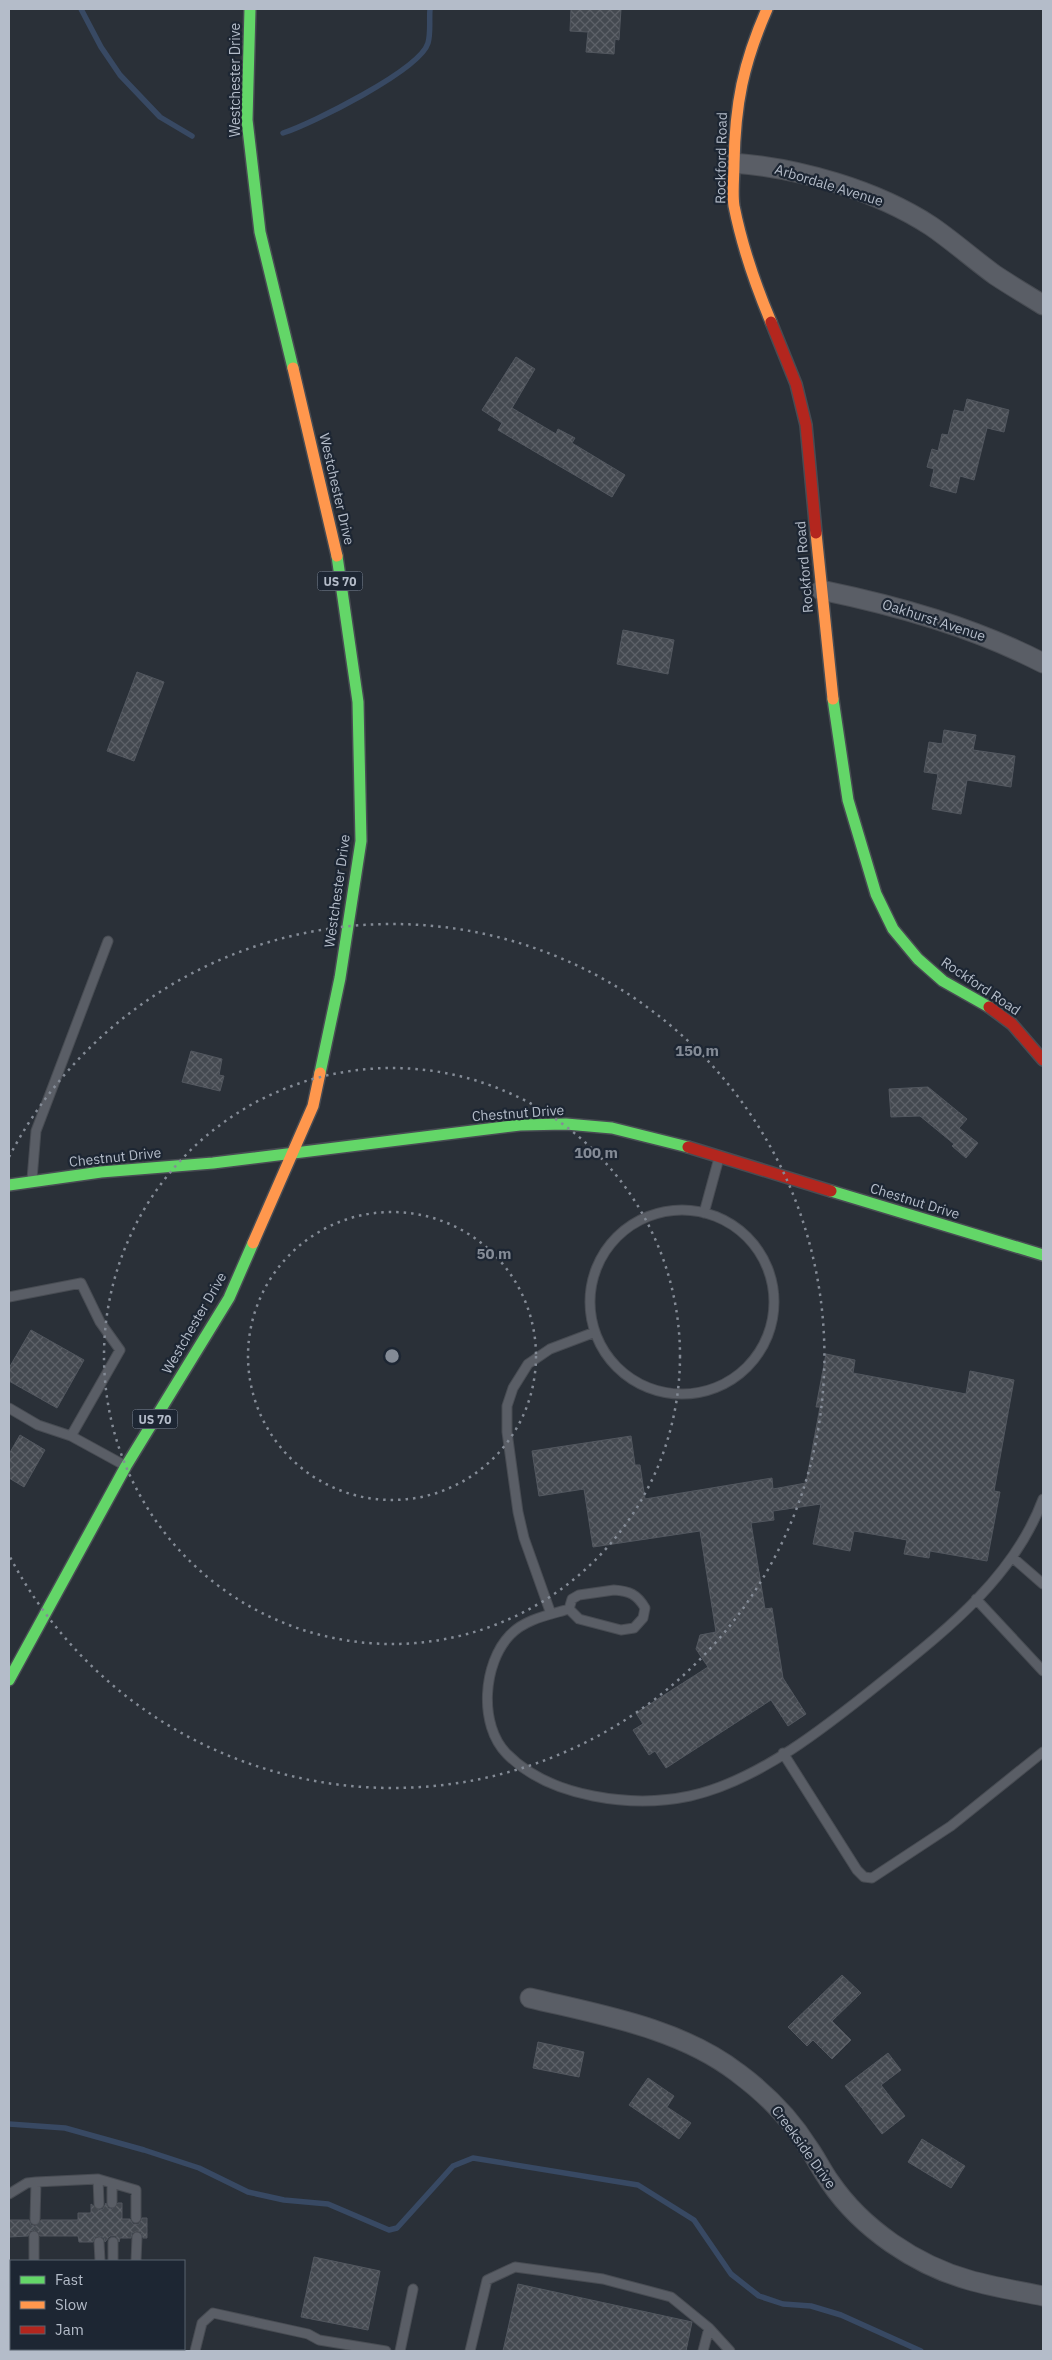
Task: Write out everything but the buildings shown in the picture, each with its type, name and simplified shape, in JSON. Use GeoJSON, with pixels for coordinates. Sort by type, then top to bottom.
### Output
{"type":"FeatureCollection","features":[{"type":"Feature","properties":{"kind":"street","name":"Westchester Drive"},"geometry":{"type":"LineString","coordinates":[[9,1680],[126,1466],[228,1298],[313,1106],[340,978],[361,841],[358,702],[334,536],[260,232],[247,120],[250,9]]}},
{"type":"Feature","properties":{"kind":"street","name":"Rockford Road"},"geometry":{"type":"LineString","coordinates":[[767,9],[756,34],[739,91],[735,119],[734,204],[752,276],[796,384],[806,425],[821,590],[837,733],[848,800],[876,894],[893,929],[918,959],[943,981],[981,1001],[1012,1024],[1043,1060]]}},
{"type":"Feature","properties":{"kind":"street","name":"Arbordale Avenue"},"geometry":{"type":"LineString","coordinates":[[734,163],[768,166],[795,172],[876,197],[930,226],[996,275],[1043,305]]}},
{"type":"Feature","properties":{"kind":"street","name":"Oakhurst Avenue"},"geometry":{"type":"LineString","coordinates":[[821,590],[879,602],[976,632],[1043,664]]}},
{"type":"Feature","properties":{"kind":"street","name":"Chestnut Drive"},"geometry":{"type":"LineString","coordinates":[[9,1185],[100,1172],[292,1154],[520,1125],[566,1124],[612,1128],[720,1157],[1043,1255]]}},
{"type":"Feature","properties":{"kind":"street","name":"Creekside Drive"},"geometry":{"type":"LineString","coordinates":[[530,1998],[622,2020],[694,2045],[738,2072],[780,2110],[807,2145],[830,2183],[860,2216],[894,2245],[932,2267],[970,2281],[1043,2296]]}},
{"type":"Feature","properties":{"kind":"lane"},"geometry":{"type":"LineString","coordinates":[[32,1182],[36,1131],[108,941]]}},
{"type":"Feature","properties":{"kind":"lane"},"geometry":{"type":"LineString","coordinates":[[704,1213],[720,1157]]}},
{"type":"Feature","properties":{"kind":"lane"},"geometry":{"type":"LineString","coordinates":[[682,1209],[704,1213],[712,1214],[738,1228],[758,1249],[771,1275],[775,1306],[772,1328],[763,1348],[751,1364],[726,1383],[696,1393],[676,1394],[658,1391],[634,1380],[610,1360],[595,1332],[590,1304],[594,1274],[607,1248],[627,1227],[653,1214],[682,1209]]}},
{"type":"Feature","properties":{"kind":"lane"},"geometry":{"type":"LineString","coordinates":[[9,1296],[81,1283],[100,1322],[120,1350],[71,1436]]}},
{"type":"Feature","properties":{"kind":"lane"},"geometry":{"type":"LineString","coordinates":[[551,1614],[524,1538],[518,1512],[507,1432],[507,1406],[513,1388],[528,1364],[550,1349],[595,1332]]}},
{"type":"Feature","properties":{"kind":"lane"},"geometry":{"type":"LineString","coordinates":[[9,1408],[38,1425],[71,1436],[126,1466]]}},
{"type":"Feature","properties":{"kind":"lane"},"geometry":{"type":"LineString","coordinates":[[569,1609],[534,1619],[510,1634],[492,1662],[487,1696],[492,1730],[506,1753],[527,1770],[559,1786],[603,1798],[646,1802],[691,1796],[723,1785],[783,1753],[854,1705],[954,1622],[998,1578],[1030,1529],[1043,1499]]}},
{"type":"Feature","properties":{"kind":"lane"},"geometry":{"type":"LineString","coordinates":[[1012,1557],[1043,1584]]}},
{"type":"Feature","properties":{"kind":"lane"},"geometry":{"type":"LineString","coordinates":[[614,1590],[628,1591],[640,1598],[645,1608],[643,1618],[634,1628],[621,1630],[579,1619],[569,1609],[572,1599],[579,1595],[614,1590]]}},
{"type":"Feature","properties":{"kind":"lane"},"geometry":{"type":"LineString","coordinates":[[976,1600],[1043,1671]]}},
{"type":"Feature","properties":{"kind":"lane"},"geometry":{"type":"LineString","coordinates":[[783,1753],[857,1870],[864,1877],[872,1878],[950,1826],[1043,1752]]}},
{"type":"Feature","properties":{"kind":"lane"},"geometry":{"type":"LineString","coordinates":[[98,2179],[99,2204]]}},
{"type":"Feature","properties":{"kind":"lane"},"geometry":{"type":"LineString","coordinates":[[9,2194],[27,2183],[98,2179],[136,2190],[136,2218]]}},
{"type":"Feature","properties":{"kind":"lane"},"geometry":{"type":"LineString","coordinates":[[35,2220],[36,2182]]}},
{"type":"Feature","properties":{"kind":"lane"},"geometry":{"type":"LineString","coordinates":[[112,2183],[112,2203]]}},
{"type":"Feature","properties":{"kind":"lane"},"geometry":{"type":"LineString","coordinates":[[34,2236],[34,2260]]}},
{"type":"Feature","properties":{"kind":"lane"},"geometry":{"type":"LineString","coordinates":[[136,2260],[137,2238]]}},
{"type":"Feature","properties":{"kind":"lane"},"geometry":{"type":"LineString","coordinates":[[100,2242],[100,2260]]}},
{"type":"Feature","properties":{"kind":"lane"},"geometry":{"type":"LineString","coordinates":[[112,2242],[113,2260]]}},
{"type":"Feature","properties":{"kind":"lane"},"geometry":{"type":"LineString","coordinates":[[470,2351],[487,2280],[515,2267],[602,2279],[671,2298],[709,2328],[730,2351]]}},
{"type":"Feature","properties":{"kind":"lane"},"geometry":{"type":"LineString","coordinates":[[400,2351],[413,2289]]}},
{"type":"Feature","properties":{"kind":"lane"},"geometry":{"type":"LineString","coordinates":[[196,2351],[202,2323],[213,2313],[308,2334],[319,2340],[386,2351]]}},
{"type":"Feature","properties":{"kind":"lane"},"geometry":{"type":"LineString","coordinates":[[703,2351],[709,2328]]}},
{"type":"Feature","properties":{"kind":"waterway"},"geometry":{"type":"LineString","coordinates":[[81,9],[101,47],[120,75],[160,117],[192,136]]}},
{"type":"Feature","properties":{"kind":"waterway"},"geometry":{"type":"LineString","coordinates":[[283,133],[339,108],[386,81],[406,67],[421,54],[428,43],[430,9]]}},
{"type":"Feature","properties":{"kind":"waterway"},"geometry":{"type":"LineString","coordinates":[[9,2124],[65,2128],[144,2150],[199,2168],[248,2192],[284,2200],[328,2204],[389,2230],[397,2228],[453,2166],[473,2158],[638,2185],[694,2220],[731,2274],[759,2296],[783,2304],[811,2306],[841,2315],[921,2351]]}},
{"type":"Feature","properties":{"kind":"traffic: fast"},"geometry":{"type":"LineString","coordinates":[[250,9],[247,120],[260,232],[293,368]]}},
{"type":"Feature","properties":{"kind":"traffic: fast"},"geometry":{"type":"LineString","coordinates":[[320,1073],[340,978],[361,841],[358,702],[337,556]]}},
{"type":"Feature","properties":{"kind":"traffic: fast"},"geometry":{"type":"LineString","coordinates":[[833,699],[848,800],[876,894],[893,929],[918,959],[943,981],[989,1007]]}},
{"type":"Feature","properties":{"kind":"traffic: fast"},"geometry":{"type":"LineString","coordinates":[[9,1185],[101,1172],[213,1163],[520,1125],[566,1124],[612,1128],[688,1147]]}},
{"type":"Feature","properties":{"kind":"traffic: fast"},"geometry":{"type":"LineString","coordinates":[[831,1191],[1043,1255]]}},
{"type":"Feature","properties":{"kind":"traffic: fast"},"geometry":{"type":"LineString","coordinates":[[9,1680],[126,1466],[229,1298],[253,1243]]}},
{"type":"Feature","properties":{"kind":"traffic: fast"},"geometry":{"type":"LineString","coordinates":[[163,2350],[171,2351]]}},
{"type":"Feature","properties":{"kind":"traffic: slow"},"geometry":{"type":"LineString","coordinates":[[767,9],[746,66],[742,85],[736,122],[733,196],[737,221],[745,250],[771,322]]}},
{"type":"Feature","properties":{"kind":"traffic: slow"},"geometry":{"type":"LineString","coordinates":[[293,368],[337,556]]}},
{"type":"Feature","properties":{"kind":"traffic: slow"},"geometry":{"type":"LineString","coordinates":[[816,533],[833,699]]}},
{"type":"Feature","properties":{"kind":"traffic: slow"},"geometry":{"type":"LineString","coordinates":[[253,1243],[313,1106],[320,1073]]}},
{"type":"Feature","properties":{"kind":"traffic: jam"},"geometry":{"type":"LineString","coordinates":[[771,322],[796,384],[806,425],[816,533]]}},
{"type":"Feature","properties":{"kind":"traffic: jam"},"geometry":{"type":"LineString","coordinates":[[989,1007],[1012,1024],[1043,1060]]}},
{"type":"Feature","properties":{"kind":"traffic: jam"},"geometry":{"type":"LineString","coordinates":[[688,1147],[831,1191]]}}]}
